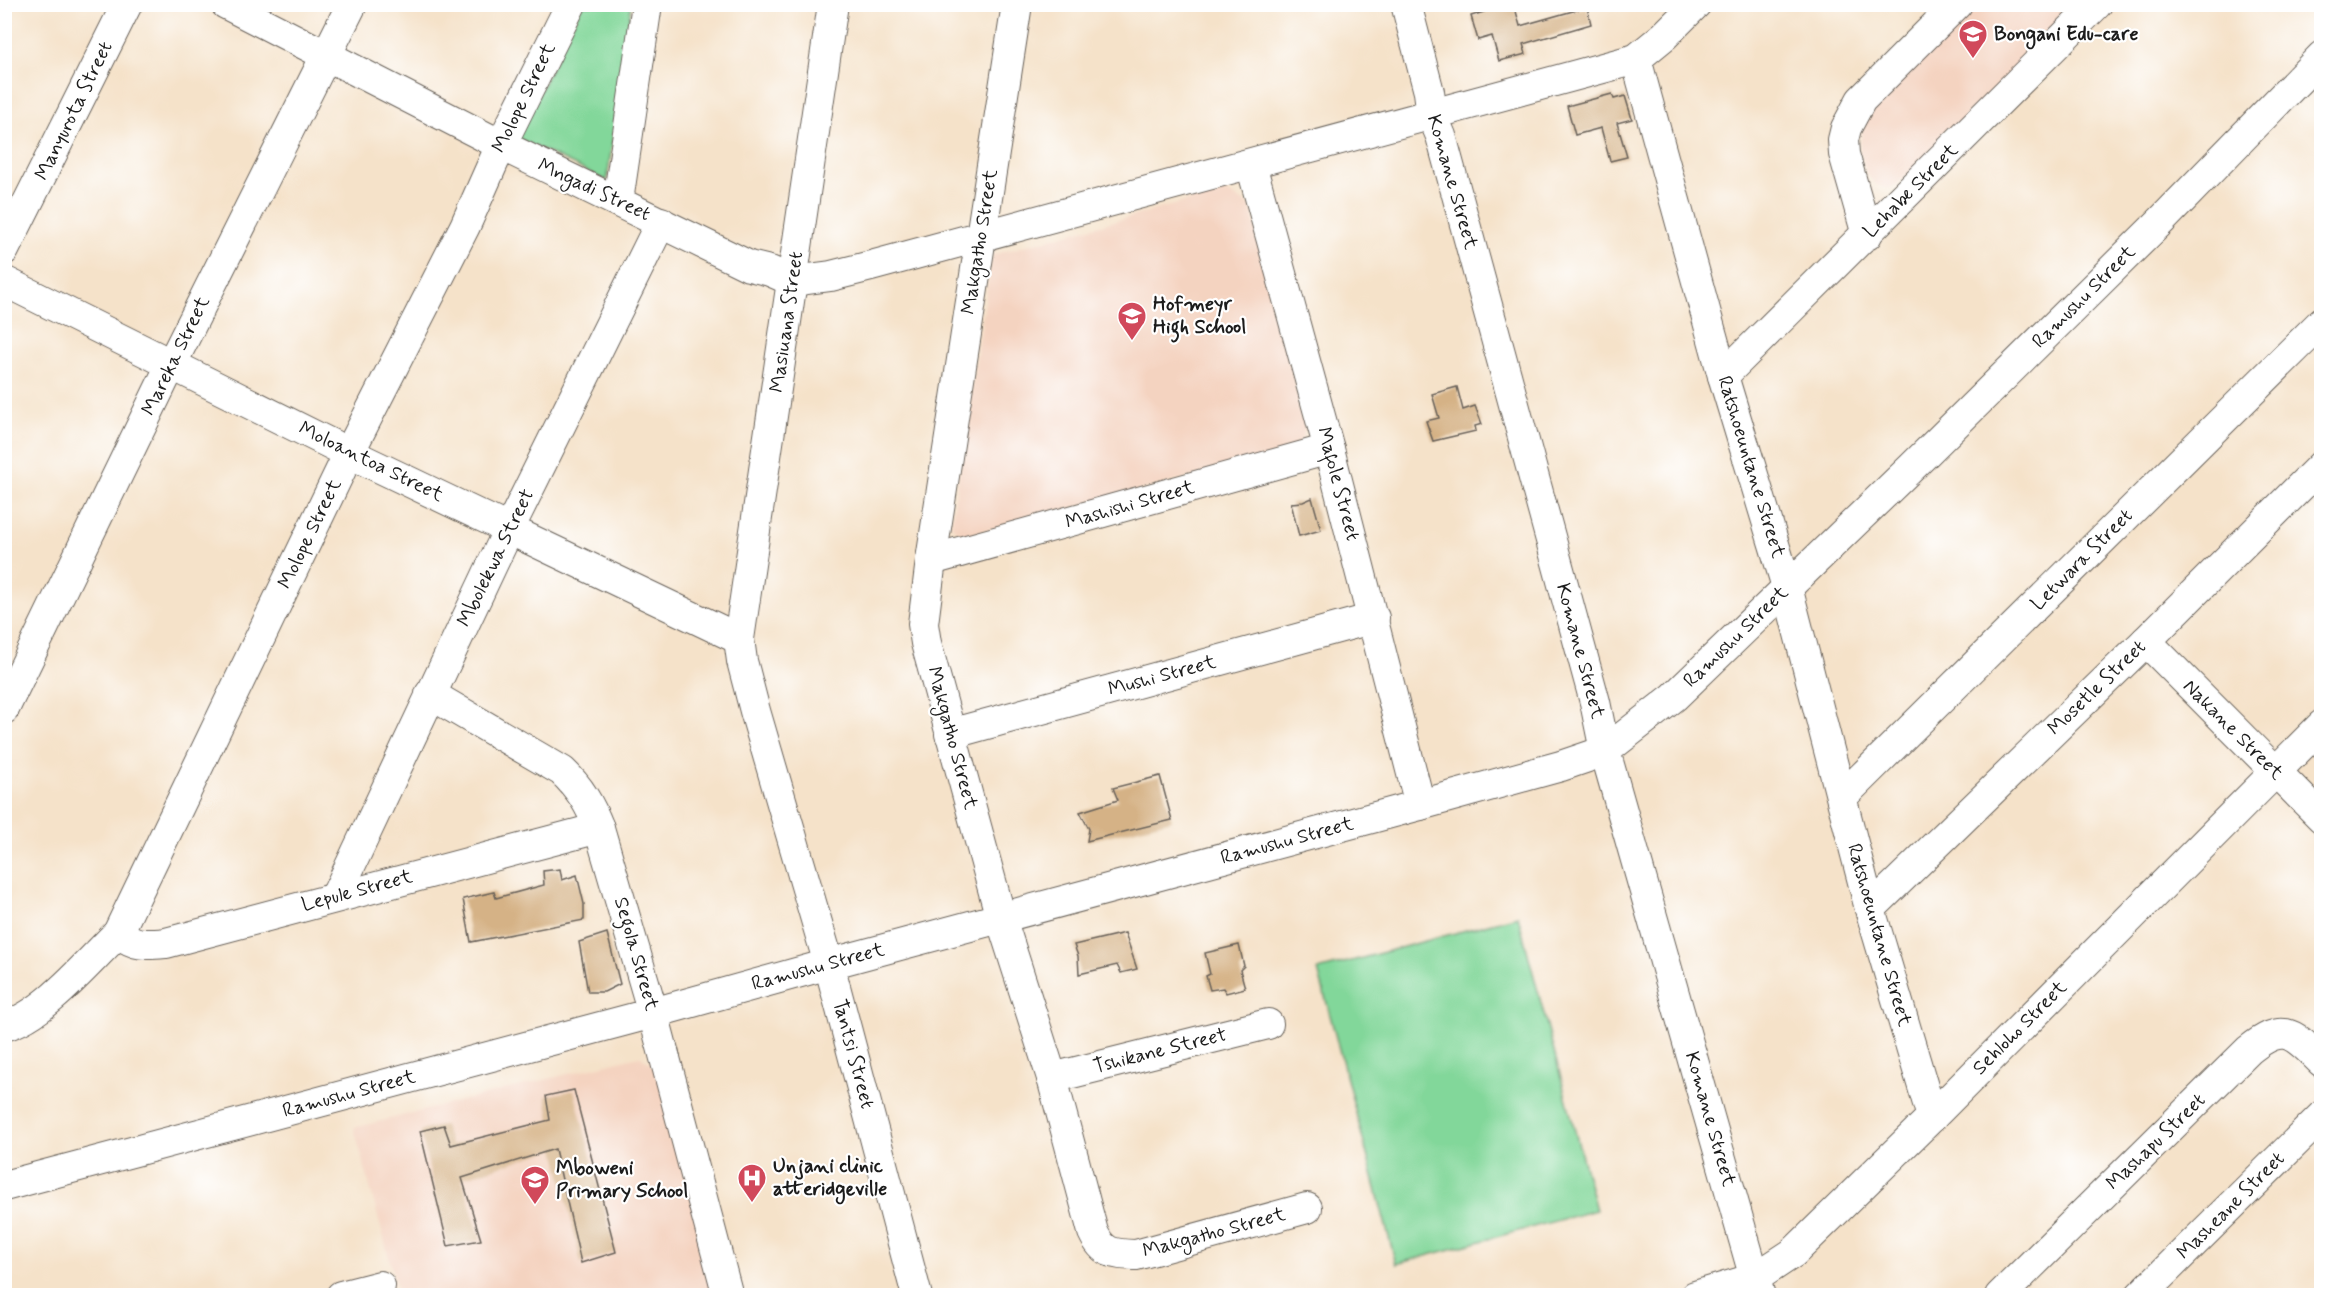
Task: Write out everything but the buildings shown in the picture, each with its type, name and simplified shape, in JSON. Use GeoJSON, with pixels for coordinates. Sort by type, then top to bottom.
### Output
{"type":"FeatureCollection","features":[{"type":"Feature","properties":{"kind":"street","name":"Manyurota Street"},"geometry":{"type":"LineString","coordinates":[[4,250],[127,4]]}},
{"type":"Feature","properties":{"kind":"street","name":"Mngadi Street"},"geometry":{"type":"LineString","coordinates":[[226,4],[501,145],[749,266],[770,271],[793,281],[831,276],[872,266],[1636,59]]}},
{"type":"Feature","properties":{"kind":"street","name":"Mareka Street"},"geometry":{"type":"LineString","coordinates":[[4,708],[171,365],[352,4]]}},
{"type":"Feature","properties":{"kind":"street","name":"Molope Street"},"geometry":{"type":"LineString","coordinates":[[4,1026],[22,1020],[35,1011],[63,988],[118,933],[349,453],[465,226],[501,145],[571,4]]}},
{"type":"Feature","properties":{"kind":"street"},"geometry":{"type":"LineString","coordinates":[[618,201],[647,4]]}},
{"type":"Feature","properties":{"kind":"street","name":"Masiuana Street"},"geometry":{"type":"LineString","coordinates":[[739,639],[833,4]]}},
{"type":"Feature","properties":{"kind":"street","name":"Makgatho Street"},"geometry":{"type":"LineString","coordinates":[[1017,4],[931,560],[924,624],[926,643],[1001,918],[1052,1078],[1093,1232],[1098,1243],[1105,1250],[1136,1255],[1307,1208]]}},
{"type":"Feature","properties":{"kind":"street","name":"Komane Street"},"geometry":{"type":"LineString","coordinates":[[1406,4],[1429,92],[1431,115],[1441,136],[1595,702],[1605,751],[1757,1287]]}},
{"type":"Feature","properties":{"kind":"street"},"geometry":{"type":"LineString","coordinates":[[1636,59],[1664,36],[1696,4]]}},
{"type":"Feature","properties":{"kind":"street"},"geometry":{"type":"LineString","coordinates":[[1867,235],[1844,154],[1843,140],[1846,128],[1861,100],[1957,4]]}},
{"type":"Feature","properties":{"kind":"street","name":"Lehabe Street"},"geometry":{"type":"LineString","coordinates":[[1723,376],[2097,4]]}},
{"type":"Feature","properties":{"kind":"street","name":"Ramushu Street"},"geometry":{"type":"LineString","coordinates":[[4,1186],[1420,805],[1561,766],[1605,751],[1674,697],[1912,467],[2153,228],[2322,56]]}},
{"type":"Feature","properties":{"kind":"street","name":"Ratshoeuntane Street"},"geometry":{"type":"LineString","coordinates":[[1636,59],[1723,376],[1787,587],[1870,909],[1932,1117]]}},
{"type":"Feature","properties":{"kind":"street","name":"Mafole Street"},"geometry":{"type":"LineString","coordinates":[[1251,164],[1374,618],[1420,805]]}},
{"type":"Feature","properties":{"kind":"street","name":"Mbolekwa Street"},"geometry":{"type":"LineString","coordinates":[[336,896],[509,529],[661,222]]}},
{"type":"Feature","properties":{"kind":"street","name":"Moloantoa Street"},"geometry":{"type":"LineString","coordinates":[[4,281],[349,453],[739,639]]}},
{"type":"Feature","properties":{"kind":"street","name":"Letwara Street"},"geometry":{"type":"LineString","coordinates":[[1842,797],[2322,322]]}},
{"type":"Feature","properties":{"kind":"street","name":"Mashishi Street"},"geometry":{"type":"LineString","coordinates":[[931,560],[1329,449]]}},
{"type":"Feature","properties":{"kind":"street","name":"Mosetle Street"},"geometry":{"type":"LineString","coordinates":[[1870,909],[2322,465]]}},
{"type":"Feature","properties":{"kind":"street","name":"Mushi Street"},"geometry":{"type":"LineString","coordinates":[[950,734],[1374,618]]}},
{"type":"Feature","properties":{"kind":"street","name":"Tantsi Street"},"geometry":{"type":"LineString","coordinates":[[739,639],[742,661],[755,711],[829,964],[917,1296]]}},
{"type":"Feature","properties":{"kind":"street","name":"Nakane Street"},"geometry":{"type":"LineString","coordinates":[[2145,641],[2322,818]]}},
{"type":"Feature","properties":{"kind":"street","name":"Segola Street"},"geometry":{"type":"LineString","coordinates":[[430,694],[562,771],[578,786],[591,807],[653,1013],[728,1296]]}},
{"type":"Feature","properties":{"kind":"street","name":"Sehloho Street"},"geometry":{"type":"LineString","coordinates":[[1695,1296],[1757,1287],[1932,1117],[2322,725]]}},
{"type":"Feature","properties":{"kind":"street","name":"Lepule Street"},"geometry":{"type":"LineString","coordinates":[[118,933],[130,942],[147,945],[165,943],[599,828]]}},
{"type":"Feature","properties":{"kind":"street","name":"Tshikane Street"},"geometry":{"type":"LineString","coordinates":[[1052,1078],[1268,1024]]}},
{"type":"Feature","properties":{"kind":"street","name":"Mashapu Street"},"geometry":{"type":"LineString","coordinates":[[2000,1296],[2249,1050],[2264,1038],[2276,1033],[2286,1034],[2298,1039],[2322,1062]]}},
{"type":"Feature","properties":{"kind":"street","name":"Masheane Street"},"geometry":{"type":"LineString","coordinates":[[2140,1296],[2322,1116]]}},
{"type":"Feature","properties":{"kind":"street"},"geometry":{"type":"LineString","coordinates":[[341,1296],[380,1286]]}},
{"type":"Feature","properties":{"kind":"shaded area","name":"Bongani Edu-care"},"geometry":{"type":"Polygon","coordinates":[[[1979,5],[2081,5],[1895,186],[1887,188],[1875,184],[1866,172],[1859,149],[1865,116],[1979,5]]]}},
{"type":"Feature","properties":{"kind":"shaded area","name":"Hofmeyr High School"},"geometry":{"type":"Polygon","coordinates":[[[1224,191],[1250,205],[1306,428],[1297,450],[963,536],[951,525],[992,255],[1224,191]]]}},
{"type":"Feature","properties":{"kind":"shaded area","name":"Mboweni Primary School"},"geometry":{"type":"Polygon","coordinates":[[[639,1056],[657,1067],[717,1281],[708,1296],[399,1295],[354,1128],[639,1056]]]}},
{"type":"Feature","properties":{"kind":"green space"},"geometry":{"type":"Polygon","coordinates":[[[582,5],[631,5],[607,181],[517,138],[582,5]]]}},
{"type":"Feature","properties":{"kind":"green space"},"geometry":{"type":"Polygon","coordinates":[[[1518,916],[1596,1210],[1396,1264],[1318,970],[1518,916]]]}},
{"type":"Feature","properties":{"kind":"place","name":"Bongani Edu-care"},"geometry":{"type":"Point","coordinates":[1973,60]}},
{"type":"Feature","properties":{"kind":"place","name":"Hofmeyr High School"},"geometry":{"type":"Point","coordinates":[1132,342]}},
{"type":"Feature","properties":{"kind":"place","name":"Unjani clinic atteridgeville"},"geometry":{"type":"Point","coordinates":[752,1204]}},
{"type":"Feature","properties":{"kind":"place","name":"Mboweni Primary School"},"geometry":{"type":"Point","coordinates":[535,1206]}}]}
